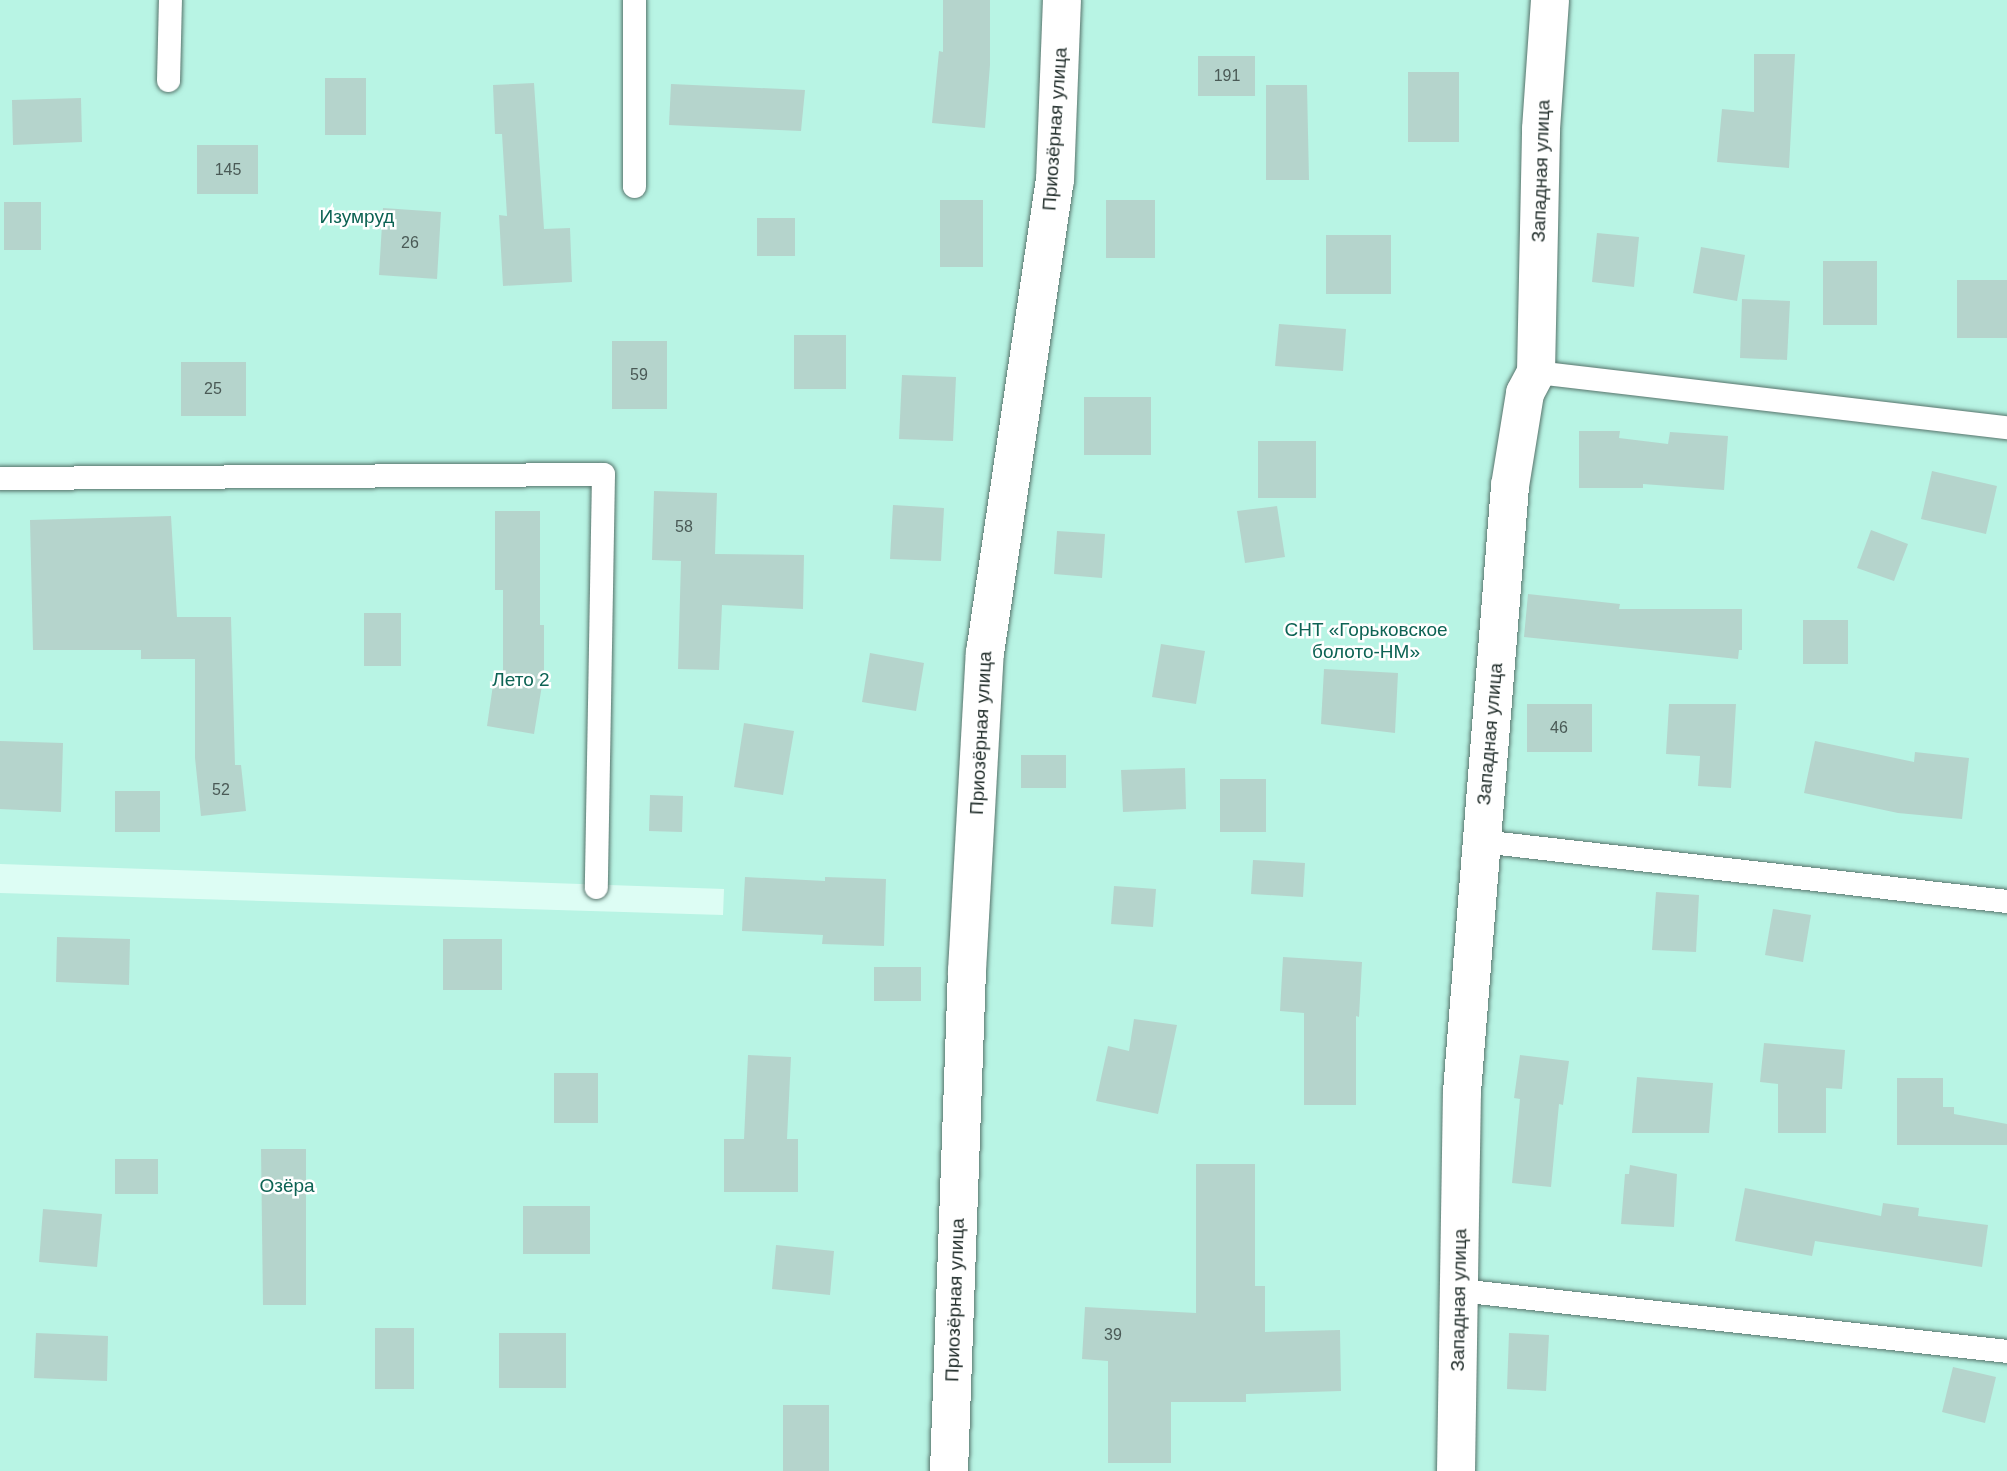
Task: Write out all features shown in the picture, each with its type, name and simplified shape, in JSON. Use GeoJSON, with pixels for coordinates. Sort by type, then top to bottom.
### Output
{"type":"FeatureCollection","features":[{"type":"Feature","properties":{"kind":"street","name":"Приозёрная улица"},"geometry":{"type":"LineString","coordinates":[[949,1471],[967,971],[985,653],[1055,181],[1062,0]]}},
{"type":"Feature","properties":{"kind":"street","name":"Западная улица"},"geometry":{"type":"LineString","coordinates":[[1456,1471],[1462,1092],[1510,486],[1525,393],[1536,372],[1541,129],[1549,0]]}},
{"type":"Feature","properties":{"kind":"lane"},"geometry":{"type":"LineString","coordinates":[[169,80],[170,0]]}},
{"type":"Feature","properties":{"kind":"lane"},"geometry":{"type":"LineString","coordinates":[[634,0],[634,186]]}},
{"type":"Feature","properties":{"kind":"lane"},"geometry":{"type":"LineString","coordinates":[[1536,372],[2007,427]]}},
{"type":"Feature","properties":{"kind":"lane"},"geometry":{"type":"LineString","coordinates":[[0,478],[603,474],[596,887]]}},
{"type":"Feature","properties":{"kind":"lane"},"geometry":{"type":"LineString","coordinates":[[1481,841],[2007,901]]}},
{"type":"Feature","properties":{"kind":"lane"},"geometry":{"type":"LineString","coordinates":[[1459,1290],[2007,1351]]}},
{"type":"Feature","properties":{"kind":"green space","name":"СНТ «Горьковское болото-НМ»"},"geometry":{"type":"Polygon","coordinates":[[[0,0],[2007,0],[2007,1471],[0,1471],[0,893],[723,915],[724,889],[0,864],[0,0]]]}},
{"type":"Feature","properties":{"kind":"building"},"geometry":{"type":"Polygon","coordinates":[[[943,0],[990,0],[990,65],[985,128],[932,123],[939,51],[943,52],[943,0]]]}},
{"type":"Feature","properties":{"kind":"building"},"geometry":{"type":"Polygon","coordinates":[[[1754,54],[1795,54],[1789,168],[1717,162],[1722,109],[1754,112],[1754,54]]]}},
{"type":"Feature","properties":{"kind":"building"},"geometry":{"type":"Polygon","coordinates":[[[1198,56],[1255,56],[1255,96],[1198,96],[1198,56]]]}},
{"type":"Feature","properties":{"kind":"building"},"geometry":{"type":"Polygon","coordinates":[[[1408,72],[1459,72],[1459,142],[1408,142],[1408,72]]]}},
{"type":"Feature","properties":{"kind":"building"},"geometry":{"type":"Polygon","coordinates":[[[325,78],[366,78],[366,135],[325,135],[325,78]]]}},
{"type":"Feature","properties":{"kind":"building"},"geometry":{"type":"Polygon","coordinates":[[[534,83],[544,229],[570,228],[572,282],[503,286],[499,215],[507,216],[502,134],[495,134],[493,85],[534,83]]]}},
{"type":"Feature","properties":{"kind":"building"},"geometry":{"type":"Polygon","coordinates":[[[671,84],[805,90],[801,131],[669,125],[671,84]]]}},
{"type":"Feature","properties":{"kind":"building"},"geometry":{"type":"Polygon","coordinates":[[[1266,85],[1307,85],[1309,180],[1266,180],[1266,85]]]}},
{"type":"Feature","properties":{"kind":"building"},"geometry":{"type":"Polygon","coordinates":[[[81,98],[82,142],[13,145],[12,100],[81,98]]]}},
{"type":"Feature","properties":{"kind":"building"},"geometry":{"type":"Polygon","coordinates":[[[197,145],[258,145],[258,194],[197,194],[197,145]]]}},
{"type":"Feature","properties":{"kind":"building"},"geometry":{"type":"Polygon","coordinates":[[[940,200],[983,200],[983,267],[940,267],[940,200]]]}},
{"type":"Feature","properties":{"kind":"building"},"geometry":{"type":"Polygon","coordinates":[[[1106,200],[1155,200],[1155,258],[1106,258],[1106,200]]]}},
{"type":"Feature","properties":{"kind":"building"},"geometry":{"type":"Polygon","coordinates":[[[4,202],[41,202],[41,250],[4,250],[4,202]]]}},
{"type":"Feature","properties":{"kind":"building"},"geometry":{"type":"Polygon","coordinates":[[[383,208],[441,212],[437,279],[379,275],[383,208]]]}},
{"type":"Feature","properties":{"kind":"building"},"geometry":{"type":"Polygon","coordinates":[[[757,218],[795,218],[795,256],[757,256],[757,218]]]}},
{"type":"Feature","properties":{"kind":"building"},"geometry":{"type":"Polygon","coordinates":[[[1597,233],[1639,237],[1634,287],[1592,282],[1597,233]]]}},
{"type":"Feature","properties":{"kind":"building"},"geometry":{"type":"Polygon","coordinates":[[[1326,235],[1391,235],[1391,294],[1326,294],[1326,235]]]}},
{"type":"Feature","properties":{"kind":"building"},"geometry":{"type":"Polygon","coordinates":[[[1701,247],[1745,255],[1737,301],[1693,293],[1701,247]]]}},
{"type":"Feature","properties":{"kind":"building"},"geometry":{"type":"Polygon","coordinates":[[[1823,261],[1877,261],[1877,325],[1823,325],[1823,261]]]}},
{"type":"Feature","properties":{"kind":"building"},"geometry":{"type":"Polygon","coordinates":[[[1957,280],[2007,280],[2007,338],[1957,338],[1957,280]]]}},
{"type":"Feature","properties":{"kind":"building"},"geometry":{"type":"Polygon","coordinates":[[[1742,299],[1790,301],[1787,360],[1740,358],[1742,299]]]}},
{"type":"Feature","properties":{"kind":"building"},"geometry":{"type":"Polygon","coordinates":[[[1279,324],[1346,329],[1343,371],[1275,366],[1279,324]]]}},
{"type":"Feature","properties":{"kind":"building"},"geometry":{"type":"Polygon","coordinates":[[[794,335],[846,335],[846,389],[794,389],[794,335]]]}},
{"type":"Feature","properties":{"kind":"building"},"geometry":{"type":"Polygon","coordinates":[[[612,341],[667,341],[667,409],[612,409],[612,341]]]}},
{"type":"Feature","properties":{"kind":"building"},"geometry":{"type":"Polygon","coordinates":[[[181,362],[246,362],[246,416],[181,416],[181,362]]]}},
{"type":"Feature","properties":{"kind":"building"},"geometry":{"type":"Polygon","coordinates":[[[902,375],[956,377],[953,441],[899,439],[902,375]]]}},
{"type":"Feature","properties":{"kind":"building"},"geometry":{"type":"Polygon","coordinates":[[[1084,397],[1151,397],[1151,455],[1084,455],[1084,397]]]}},
{"type":"Feature","properties":{"kind":"building"},"geometry":{"type":"Polygon","coordinates":[[[1579,431],[1620,431],[1619,438],[1668,444],[1670,432],[1728,436],[1724,490],[1643,484],[1643,488],[1579,488],[1579,431]]]}},
{"type":"Feature","properties":{"kind":"building"},"geometry":{"type":"Polygon","coordinates":[[[1258,441],[1316,441],[1316,498],[1258,498],[1258,441]]]}},
{"type":"Feature","properties":{"kind":"building"},"geometry":{"type":"Polygon","coordinates":[[[1932,471],[1997,486],[1986,534],[1921,519],[1932,471]]]}},
{"type":"Feature","properties":{"kind":"building"},"geometry":{"type":"Polygon","coordinates":[[[654,491],[717,493],[715,554],[804,555],[803,609],[722,605],[719,670],[678,669],[681,561],[652,560],[654,491]]]}},
{"type":"Feature","properties":{"kind":"building"},"geometry":{"type":"Polygon","coordinates":[[[893,505],[944,508],[941,561],[890,559],[893,505]]]}},
{"type":"Feature","properties":{"kind":"building"},"geometry":{"type":"Polygon","coordinates":[[[1277,506],[1285,557],[1245,563],[1237,511],[1277,506]]]}},
{"type":"Feature","properties":{"kind":"building"},"geometry":{"type":"Polygon","coordinates":[[[495,511],[540,511],[540,625],[544,625],[544,673],[534,734],[487,726],[494,678],[503,679],[503,590],[495,590],[495,511]]]}},
{"type":"Feature","properties":{"kind":"building"},"geometry":{"type":"Polygon","coordinates":[[[171,516],[177,617],[231,617],[235,765],[241,765],[246,811],[201,816],[195,758],[195,659],[141,659],[141,650],[33,650],[30,520],[171,516]]]}},
{"type":"Feature","properties":{"kind":"building"},"geometry":{"type":"Polygon","coordinates":[[[1871,530],[1908,544],[1894,581],[1857,568],[1871,530]]]}},
{"type":"Feature","properties":{"kind":"building"},"geometry":{"type":"Polygon","coordinates":[[[1057,531],[1105,534],[1102,578],[1054,574],[1057,531]]]}},
{"type":"Feature","properties":{"kind":"building"},"geometry":{"type":"Polygon","coordinates":[[[1528,594],[1620,604],[1619,609],[1742,609],[1742,650],[1739,650],[1738,659],[1524,637],[1528,594]]]}},
{"type":"Feature","properties":{"kind":"building"},"geometry":{"type":"Polygon","coordinates":[[[364,613],[401,613],[401,666],[364,666],[364,613]]]}},
{"type":"Feature","properties":{"kind":"building"},"geometry":{"type":"Polygon","coordinates":[[[1803,620],[1848,620],[1848,664],[1803,664],[1803,620]]]}},
{"type":"Feature","properties":{"kind":"building"},"geometry":{"type":"Polygon","coordinates":[[[1161,644],[1205,651],[1196,704],[1152,697],[1161,644]]]}},
{"type":"Feature","properties":{"kind":"building"},"geometry":{"type":"Polygon","coordinates":[[[870,653],[924,663],[916,711],[862,702],[870,653]]]}},
{"type":"Feature","properties":{"kind":"building"},"geometry":{"type":"Polygon","coordinates":[[[1324,669],[1398,673],[1395,733],[1321,724],[1324,669]]]}},
{"type":"Feature","properties":{"kind":"building"},"geometry":{"type":"Polygon","coordinates":[[[1527,704],[1592,704],[1592,752],[1527,752],[1527,704]]]}},
{"type":"Feature","properties":{"kind":"building"},"geometry":{"type":"Polygon","coordinates":[[[1669,704],[1736,704],[1731,788],[1698,786],[1700,756],[1666,754],[1669,704]]]}},
{"type":"Feature","properties":{"kind":"building"},"geometry":{"type":"Polygon","coordinates":[[[744,723],[794,731],[783,795],[734,787],[744,723]]]}},
{"type":"Feature","properties":{"kind":"building"},"geometry":{"type":"Polygon","coordinates":[[[0,741],[63,743],[61,812],[0,809],[0,741]]]}},
{"type":"Feature","properties":{"kind":"building"},"geometry":{"type":"Polygon","coordinates":[[[1815,741],[1914,762],[1915,752],[1969,758],[1962,819],[1898,813],[1804,793],[1815,741]]]}},
{"type":"Feature","properties":{"kind":"building"},"geometry":{"type":"Polygon","coordinates":[[[1021,755],[1066,755],[1066,788],[1021,788],[1021,755]]]}},
{"type":"Feature","properties":{"kind":"building"},"geometry":{"type":"Polygon","coordinates":[[[1185,768],[1186,809],[1123,812],[1121,770],[1185,768]]]}},
{"type":"Feature","properties":{"kind":"building"},"geometry":{"type":"Polygon","coordinates":[[[1220,779],[1266,779],[1266,832],[1220,832],[1220,779]]]}},
{"type":"Feature","properties":{"kind":"building"},"geometry":{"type":"Polygon","coordinates":[[[115,791],[160,791],[160,832],[115,832],[115,791]]]}},
{"type":"Feature","properties":{"kind":"building"},"geometry":{"type":"Polygon","coordinates":[[[650,795],[683,796],[682,832],[649,831],[650,795]]]}},
{"type":"Feature","properties":{"kind":"building"},"geometry":{"type":"Polygon","coordinates":[[[1253,860],[1305,863],[1303,897],[1251,894],[1253,860]]]}},
{"type":"Feature","properties":{"kind":"building"},"geometry":{"type":"Polygon","coordinates":[[[745,877],[825,881],[825,877],[886,879],[884,946],[822,944],[823,935],[742,931],[745,877]]]}},
{"type":"Feature","properties":{"kind":"building"},"geometry":{"type":"Polygon","coordinates":[[[1114,886],[1156,889],[1153,927],[1111,924],[1114,886]]]}},
{"type":"Feature","properties":{"kind":"building"},"geometry":{"type":"Polygon","coordinates":[[[1656,892],[1699,895],[1696,952],[1652,950],[1656,892]]]}},
{"type":"Feature","properties":{"kind":"building"},"geometry":{"type":"Polygon","coordinates":[[[1773,909],[1811,915],[1803,962],[1765,955],[1773,909]]]}},
{"type":"Feature","properties":{"kind":"building"},"geometry":{"type":"Polygon","coordinates":[[[57,937],[130,939],[129,985],[56,982],[57,937]]]}},
{"type":"Feature","properties":{"kind":"building"},"geometry":{"type":"Polygon","coordinates":[[[443,939],[502,939],[502,990],[443,990],[443,939]]]}},
{"type":"Feature","properties":{"kind":"building"},"geometry":{"type":"Polygon","coordinates":[[[1283,957],[1362,962],[1359,1017],[1356,1016],[1356,1105],[1304,1105],[1304,1013],[1280,1011],[1283,957]]]}},
{"type":"Feature","properties":{"kind":"building"},"geometry":{"type":"Polygon","coordinates":[[[874,967],[921,967],[921,1001],[874,1001],[874,967]]]}},
{"type":"Feature","properties":{"kind":"building"},"geometry":{"type":"Polygon","coordinates":[[[1134,1019],[1177,1025],[1158,1114],[1096,1101],[1108,1046],[1129,1051],[1134,1019]]]}},
{"type":"Feature","properties":{"kind":"building"},"geometry":{"type":"Polygon","coordinates":[[[1764,1043],[1845,1050],[1842,1089],[1826,1088],[1826,1133],[1778,1133],[1778,1084],[1760,1082],[1764,1043]]]}},
{"type":"Feature","properties":{"kind":"building"},"geometry":{"type":"Polygon","coordinates":[[[748,1055],[791,1057],[787,1139],[798,1139],[798,1192],[724,1192],[724,1139],[744,1139],[748,1055]]]}},
{"type":"Feature","properties":{"kind":"building"},"geometry":{"type":"Polygon","coordinates":[[[1520,1055],[1569,1061],[1563,1105],[1559,1104],[1551,1187],[1512,1183],[1520,1099],[1514,1098],[1520,1055]]]}},
{"type":"Feature","properties":{"kind":"building"},"geometry":{"type":"Polygon","coordinates":[[[554,1073],[598,1073],[598,1123],[554,1123],[554,1073]]]}},
{"type":"Feature","properties":{"kind":"building"},"geometry":{"type":"Polygon","coordinates":[[[1637,1077],[1713,1083],[1709,1133],[1632,1133],[1637,1077]]]}},
{"type":"Feature","properties":{"kind":"building"},"geometry":{"type":"Polygon","coordinates":[[[1897,1078],[1943,1078],[1943,1107],[1954,1107],[1954,1114],[2007,1124],[2007,1145],[1897,1145],[1897,1078]]]}},
{"type":"Feature","properties":{"kind":"building"},"geometry":{"type":"Polygon","coordinates":[[[261,1149],[306,1149],[306,1305],[263,1305],[261,1149]]]}},
{"type":"Feature","properties":{"kind":"building"},"geometry":{"type":"Polygon","coordinates":[[[115,1159],[158,1159],[158,1194],[115,1194],[115,1159]]]}},
{"type":"Feature","properties":{"kind":"building"},"geometry":{"type":"Polygon","coordinates":[[[1196,1164],[1255,1164],[1255,1286],[1265,1286],[1265,1332],[1340,1330],[1341,1391],[1246,1394],[1246,1402],[1171,1402],[1171,1463],[1108,1463],[1108,1361],[1082,1359],[1085,1307],[1196,1313],[1196,1164]]]}},
{"type":"Feature","properties":{"kind":"building"},"geometry":{"type":"Polygon","coordinates":[[[1630,1165],[1677,1174],[1674,1227],[1621,1224],[1625,1174],[1629,1174],[1630,1165]]]}},
{"type":"Feature","properties":{"kind":"building"},"geometry":{"type":"Polygon","coordinates":[[[1745,1188],[1881,1216],[1883,1203],[1919,1208],[1918,1216],[1988,1225],[1982,1267],[1815,1241],[1812,1256],[1735,1241],[1745,1188]]]}},
{"type":"Feature","properties":{"kind":"building"},"geometry":{"type":"Polygon","coordinates":[[[523,1206],[590,1206],[590,1254],[523,1254],[523,1206]]]}},
{"type":"Feature","properties":{"kind":"building"},"geometry":{"type":"Polygon","coordinates":[[[43,1209],[102,1214],[97,1267],[39,1262],[43,1209]]]}},
{"type":"Feature","properties":{"kind":"building"},"geometry":{"type":"Polygon","coordinates":[[[776,1245],[834,1251],[830,1295],[772,1289],[776,1245]]]}},
{"type":"Feature","properties":{"kind":"building"},"geometry":{"type":"Polygon","coordinates":[[[375,1328],[414,1328],[414,1389],[375,1389],[375,1328]]]}},
{"type":"Feature","properties":{"kind":"building"},"geometry":{"type":"Polygon","coordinates":[[[36,1333],[108,1336],[107,1381],[34,1378],[36,1333]]]}},
{"type":"Feature","properties":{"kind":"building"},"geometry":{"type":"Polygon","coordinates":[[[499,1333],[566,1333],[566,1388],[499,1388],[499,1333]]]}},
{"type":"Feature","properties":{"kind":"building"},"geometry":{"type":"Polygon","coordinates":[[[1509,1333],[1549,1335],[1546,1391],[1507,1389],[1509,1333]]]}},
{"type":"Feature","properties":{"kind":"building"},"geometry":{"type":"Polygon","coordinates":[[[1953,1367],[1996,1377],[1985,1423],[1942,1412],[1953,1367]]]}},
{"type":"Feature","properties":{"kind":"building"},"geometry":{"type":"Polygon","coordinates":[[[783,1405],[829,1405],[829,1471],[783,1471],[783,1405]]]}},
{"type":"Feature","properties":{"kind":"park label","name":"Изумруд"},"geometry":{"type":"Point","coordinates":[357,217]}},
{"type":"Feature","properties":{"kind":"park label","name":"Лето 2"},"geometry":{"type":"Point","coordinates":[521,680]}},
{"type":"Feature","properties":{"kind":"park label","name":"Озёра"},"geometry":{"type":"Point","coordinates":[287,1186]}}]}
